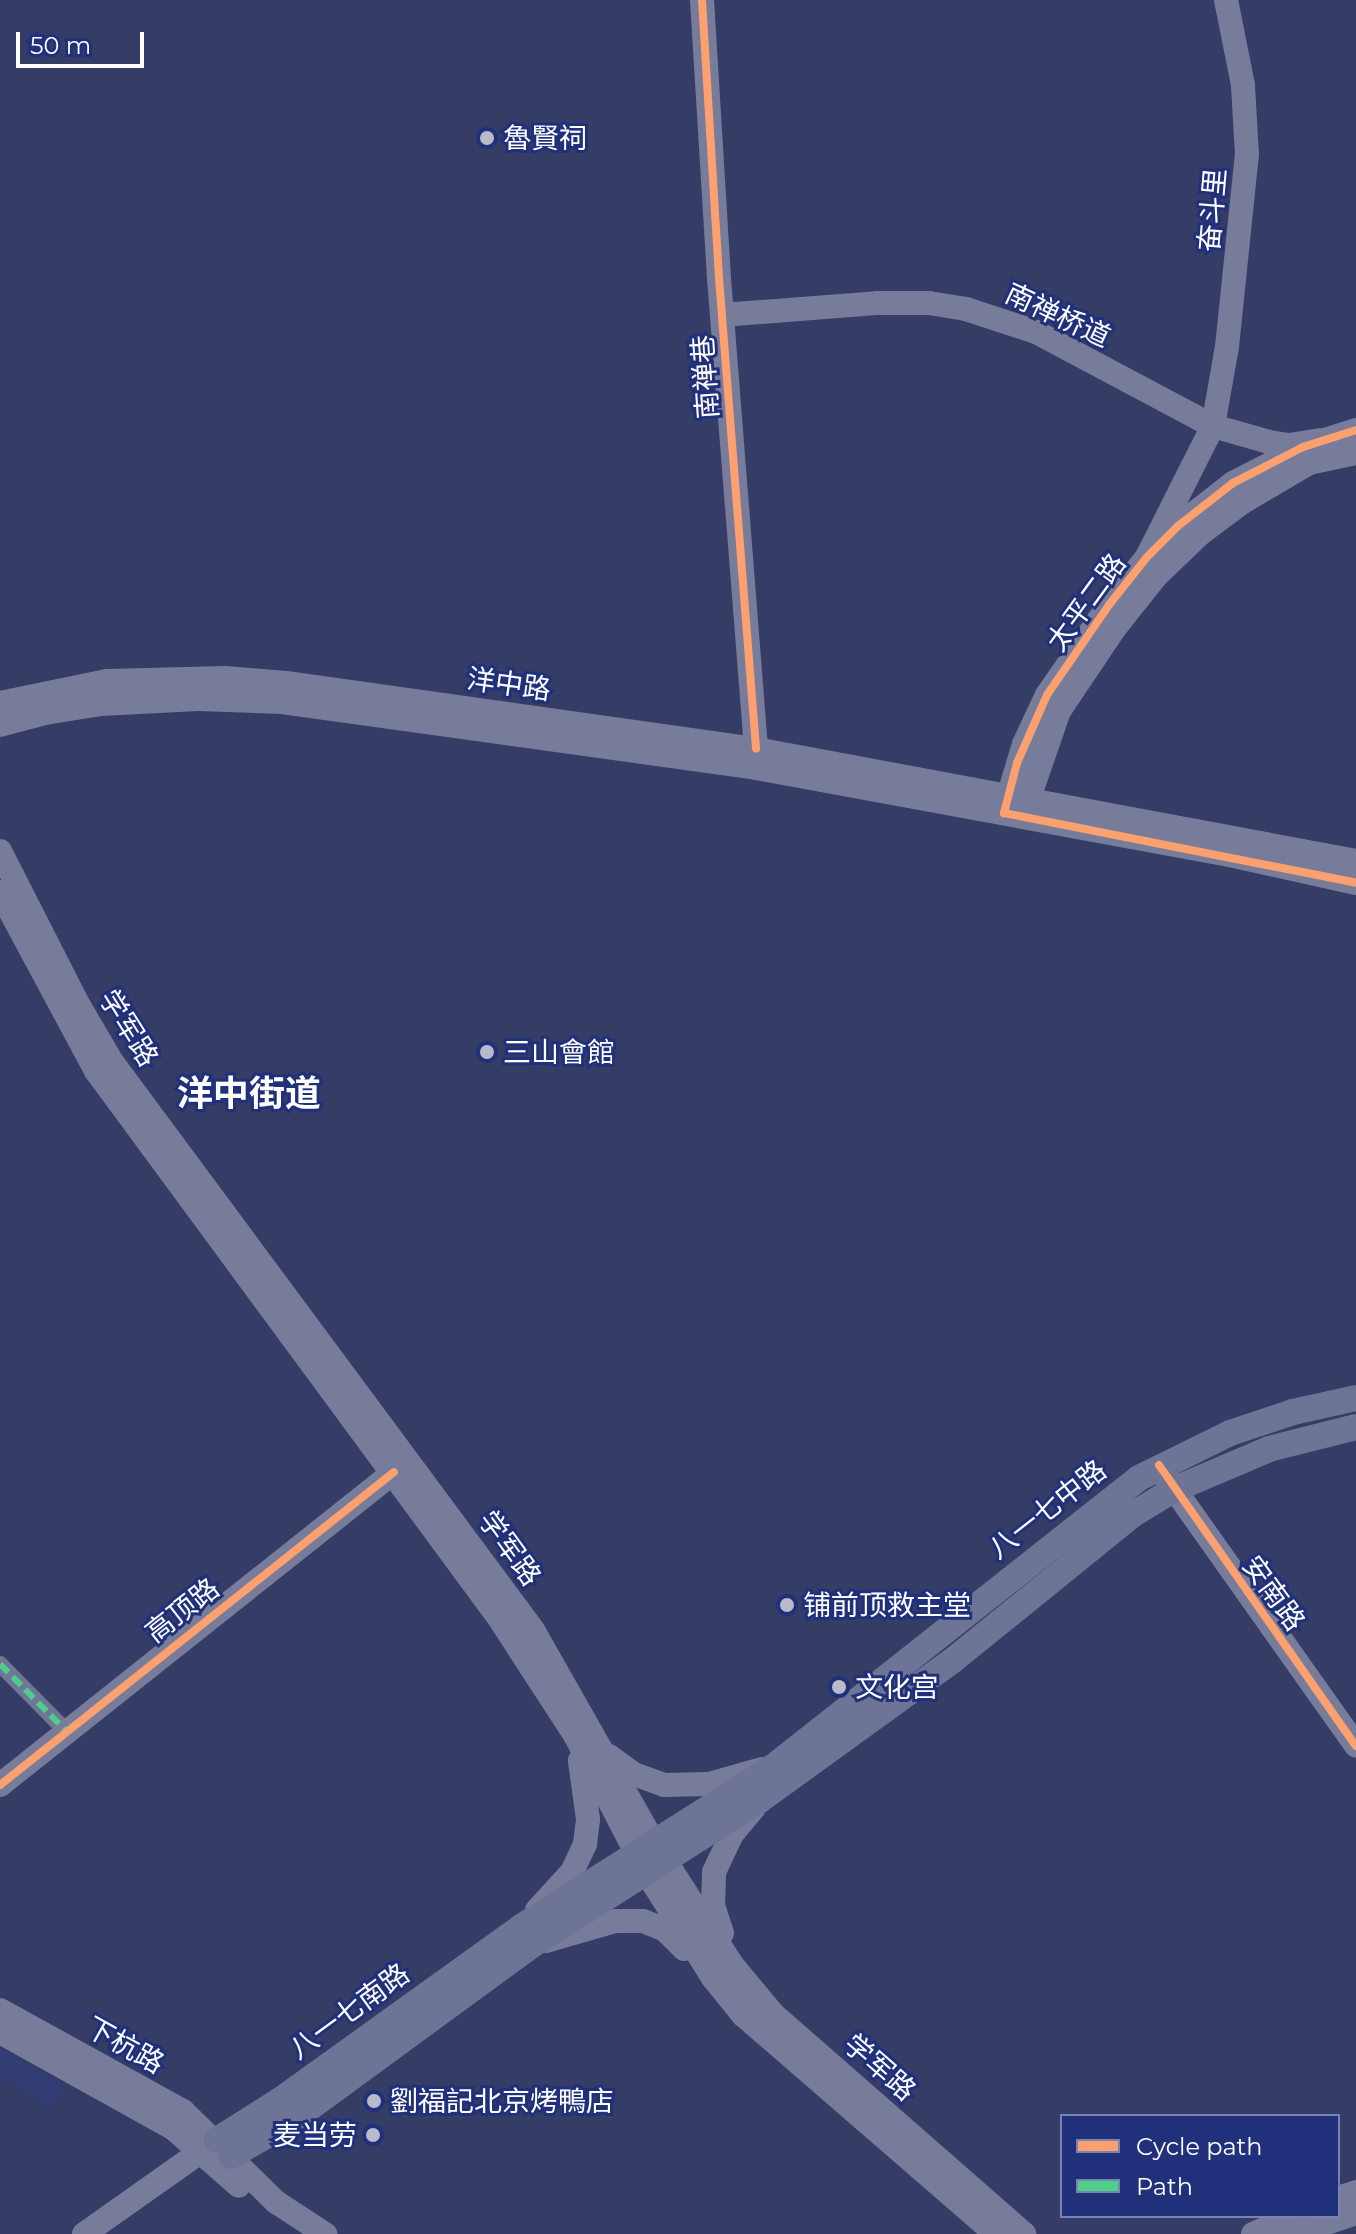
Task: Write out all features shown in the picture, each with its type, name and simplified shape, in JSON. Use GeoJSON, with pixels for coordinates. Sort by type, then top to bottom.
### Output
{"type":"FeatureCollection","features":[{"type":"Feature","properties":{"kind":"main road","name":"南禅巷"},"geometry":{"type":"LineString","coordinates":[[702,0],[722,315],[756,749]]}},
{"type":"Feature","properties":{"kind":"main road","name":"奋斗里"},"geometry":{"type":"LineString","coordinates":[[1147,557],[1213,426],[1236,279],[1247,155],[1243,85],[1226,0]]}},
{"type":"Feature","properties":{"kind":"main road","name":"南禅桥道"},"geometry":{"type":"LineString","coordinates":[[722,315],[877,303],[929,303],[966,309],[1036,332],[1213,426],[1289,445],[1319,440]]}},
{"type":"Feature","properties":{"kind":"main road","name":"太平二路"},"geometry":{"type":"LineString","coordinates":[[1015,806],[1027,736],[1047,695],[1109,605],[1147,557],[1178,526],[1221,491],[1319,440],[1356,430]]}},
{"type":"Feature","properties":{"kind":"main road","name":"太平二路"},"geometry":{"type":"LineString","coordinates":[[1015,806],[1065,701],[1122,618],[1164,568],[1219,519],[1309,463],[1356,453]]}},
{"type":"Feature","properties":{"kind":"main road","name":"洋中路"},"geometry":{"type":"LineString","coordinates":[[0,703],[107,681],[253,680],[756,749],[1015,806]]}},
{"type":"Feature","properties":{"kind":"main road","name":"洋中路"},"geometry":{"type":"LineString","coordinates":[[0,725],[45,713],[101,704],[198,699],[282,702],[1015,806]]}},
{"type":"Feature","properties":{"kind":"main road"},"geometry":{"type":"LineString","coordinates":[[1015,806],[1356,861]]}},
{"type":"Feature","properties":{"kind":"main road"},"geometry":{"type":"LineString","coordinates":[[1015,806],[1356,883]]}},
{"type":"Feature","properties":{"kind":"main road","name":"学军路"},"geometry":{"type":"LineString","coordinates":[[0,851],[78,1004],[112,1062],[533,1630],[606,1754],[651,1859]]}},
{"type":"Feature","properties":{"kind":"main road","name":"学军路"},"geometry":{"type":"LineString","coordinates":[[0,892],[96,1071],[167,1172],[475,1583],[575,1735],[723,1972],[743,2015],[996,2234]]}},
{"type":"Feature","properties":{"kind":"main road","name":"八一七中路"},"geometry":{"type":"LineString","coordinates":[[651,1859],[773,1767],[1117,1492],[1159,1465],[1254,1425],[1356,1398]]}},
{"type":"Feature","properties":{"kind":"main road","name":"八一七中路"},"geometry":{"type":"LineString","coordinates":[[651,1859],[760,1800],[952,1661],[1132,1515],[1173,1490],[1269,1449],[1356,1427]]}},
{"type":"Feature","properties":{"kind":"main road","name":"安南路"},"geometry":{"type":"LineString","coordinates":[[1159,1465],[1173,1490],[1356,1746]]}},
{"type":"Feature","properties":{"kind":"main road","name":"高顶路"},"geometry":{"type":"LineString","coordinates":[[0,1785],[65,1730],[394,1472]]}},
{"type":"Feature","properties":{"kind":"main road"},"geometry":{"type":"LineString","coordinates":[[526,1936],[572,1872],[585,1844],[585,1788],[575,1735]]}},
{"type":"Feature","properties":{"kind":"main road"},"geometry":{"type":"LineString","coordinates":[[606,1754],[634,1774],[664,1785],[709,1784],[773,1767]]}},
{"type":"Feature","properties":{"kind":"main road"},"geometry":{"type":"LineString","coordinates":[[723,1972],[713,1905],[714,1872],[732,1834],[760,1800]]}},
{"type":"Feature","properties":{"kind":"main road","name":"八一七南路"},"geometry":{"type":"LineString","coordinates":[[112,2234],[188,2178],[279,2101],[526,1936],[651,1859]]}},
{"type":"Feature","properties":{"kind":"main road"},"geometry":{"type":"LineString","coordinates":[[526,1936],[615,1921],[643,1921],[665,1930],[723,1972]]}},
{"type":"Feature","properties":{"kind":"main road","name":"学军路"},"geometry":{"type":"LineString","coordinates":[[723,1972],[1024,2234]]}},
{"type":"Feature","properties":{"kind":"main road","name":"下杭路"},"geometry":{"type":"LineString","coordinates":[[0,2010],[183,2111],[216,2153]]}},
{"type":"Feature","properties":{"kind":"main road","name":"下杭路"},"geometry":{"type":"LineString","coordinates":[[0,2032],[216,2153]]}},
{"type":"Feature","properties":{"kind":"main road"},"geometry":{"type":"LineString","coordinates":[[216,2153],[258,2203],[301,2234]]}},
{"type":"Feature","properties":{"kind":"main road"},"geometry":{"type":"LineString","coordinates":[[216,2153],[276,2202],[325,2234]]}},
{"type":"Feature","properties":{"kind":"main road","name":"八一七南路"},"geometry":{"type":"LineString","coordinates":[[84,2234],[216,2153]]}},
{"type":"Feature","properties":{"kind":"main road"},"geometry":{"type":"LineString","coordinates":[[1295,2234],[1356,2213]]}},
{"type":"Feature","properties":{"kind":"main road"},"geometry":{"type":"LineString","coordinates":[[1253,2234],[1289,2218]]}},
{"type":"Feature","properties":{"kind":"street"},"geometry":{"type":"LineString","coordinates":[[0,1664],[65,1730]]}},
{"type":"Feature","properties":{"kind":"water"},"geometry":{"type":"Polygon","coordinates":[[[0,2048],[65,2086],[50,2107],[0,2076],[0,2048]]]}},
{"type":"Feature","properties":{"kind":"marked path"},"geometry":{"type":"LineString","coordinates":[[0,1664],[65,1730]]}},
{"type":"Feature","properties":{"kind":"cycle path"},"geometry":{"type":"LineString","coordinates":[[702,0],[719,278],[756,749]]}},
{"type":"Feature","properties":{"kind":"cycle path"},"geometry":{"type":"LineString","coordinates":[[1356,430],[1303,447],[1233,483],[1178,526],[1147,557],[1109,605],[1047,695],[1017,763],[1004,813],[1356,883]]}},
{"type":"Feature","properties":{"kind":"cycle path"},"geometry":{"type":"LineString","coordinates":[[1159,1465],[1356,1746]]}},
{"type":"Feature","properties":{"kind":"cycle path"},"geometry":{"type":"LineString","coordinates":[[0,1785],[394,1472]]}},
{"type":"Feature","properties":{"kind":"place","name":"魯賢祠"},"geometry":{"type":"Point","coordinates":[487,138]}},
{"type":"Feature","properties":{"kind":"place","name":"三山會館"},"geometry":{"type":"Point","coordinates":[487,1052]}},
{"type":"Feature","properties":{"kind":"place","name":"铺前顶救主堂"},"geometry":{"type":"Point","coordinates":[787,1605]}},
{"type":"Feature","properties":{"kind":"place","name":"文化宫"},"geometry":{"type":"Point","coordinates":[839,1687]}},
{"type":"Feature","properties":{"kind":"place","name":"劉福記北京烤鴨店"},"geometry":{"type":"Point","coordinates":[374,2101]}},
{"type":"Feature","properties":{"kind":"place","name":"麦当劳"},"geometry":{"type":"Point","coordinates":[373,2135]}},
{"type":"Feature","properties":{"kind":"district","name":"洋中街道"},"geometry":{"type":"Point","coordinates":[249,1094]}}]}
